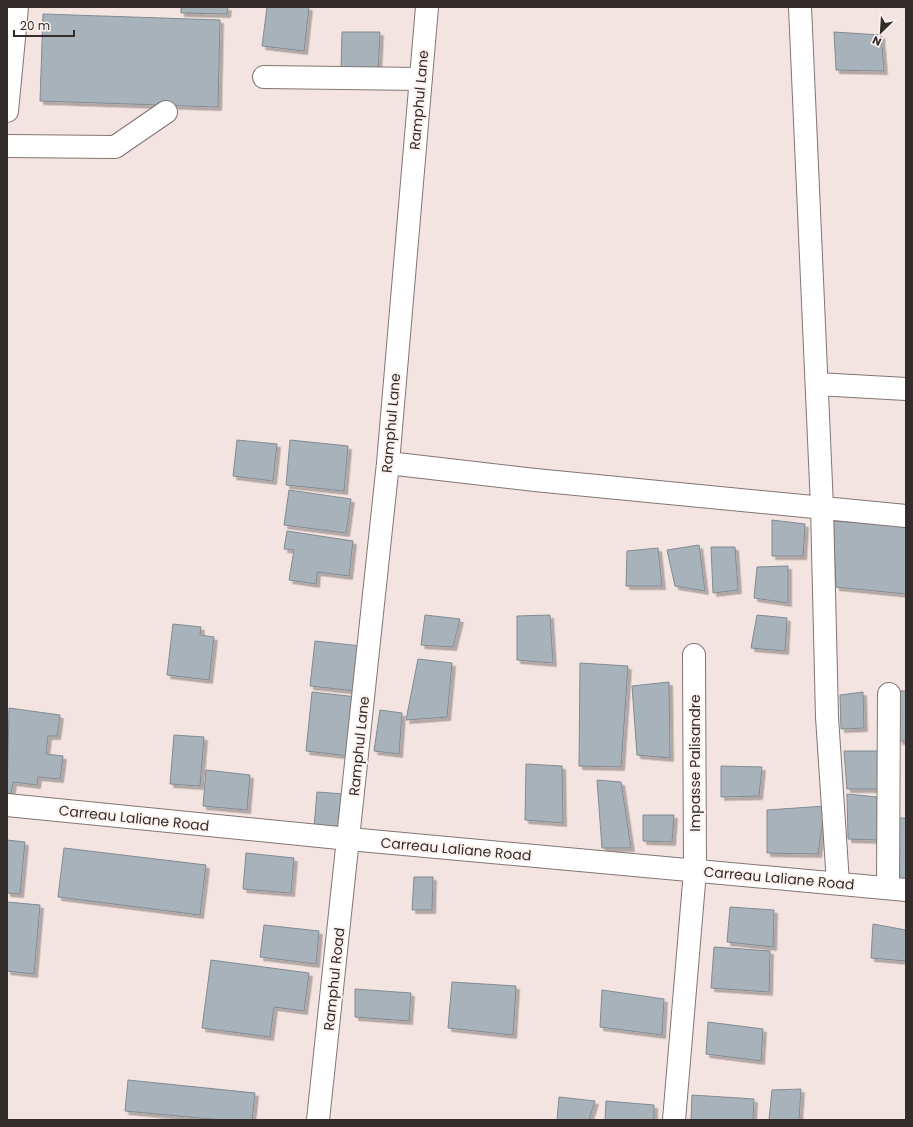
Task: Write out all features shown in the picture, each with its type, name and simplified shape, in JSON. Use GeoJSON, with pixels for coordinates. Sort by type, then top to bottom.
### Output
{"type":"FeatureCollection","features":[{"type":"Feature","properties":{"kind":"street"},"geometry":{"type":"LineString","coordinates":[[7,111],[17,7]]}},
{"type":"Feature","properties":{"kind":"street","name":"Ramphul Lane"},"geometry":{"type":"LineString","coordinates":[[349,839],[388,463],[427,7]]}},
{"type":"Feature","properties":{"kind":"street"},"geometry":{"type":"LineString","coordinates":[[800,7],[822,507],[827,717],[838,883]]}},
{"type":"Feature","properties":{"kind":"street"},"geometry":{"type":"LineString","coordinates":[[264,77],[421,79]]}},
{"type":"Feature","properties":{"kind":"street"},"geometry":{"type":"LineString","coordinates":[[7,146],[115,147],[166,112]]}},
{"type":"Feature","properties":{"kind":"street"},"geometry":{"type":"LineString","coordinates":[[817,384],[906,389]]}},
{"type":"Feature","properties":{"kind":"street"},"geometry":{"type":"LineString","coordinates":[[388,463],[543,481],[906,516]]}},
{"type":"Feature","properties":{"kind":"street","name":"Impasse Palisandre"},"geometry":{"type":"LineString","coordinates":[[674,1120],[696,871],[694,655]]}},
{"type":"Feature","properties":{"kind":"street"},"geometry":{"type":"LineString","coordinates":[[889,694],[897,889]]}},
{"type":"Feature","properties":{"kind":"street","name":"Carreau Laliane Road"},"geometry":{"type":"LineString","coordinates":[[7,805],[349,839],[897,889]]}},
{"type":"Feature","properties":{"kind":"street","name":"Ramphul Road"},"geometry":{"type":"LineString","coordinates":[[318,1120],[349,839]]}},
{"type":"Feature","properties":{"kind":"building"},"geometry":{"type":"Polygon","coordinates":[[[181,7],[228,7],[227,14],[181,13],[181,7]]]}},
{"type":"Feature","properties":{"kind":"building"},"geometry":{"type":"Polygon","coordinates":[[[267,7],[309,7],[304,51],[262,46],[267,7]]]}},
{"type":"Feature","properties":{"kind":"building"},"geometry":{"type":"Polygon","coordinates":[[[43,14],[220,20],[218,107],[40,101],[43,14]]]}},
{"type":"Feature","properties":{"kind":"building"},"geometry":{"type":"Polygon","coordinates":[[[342,32],[380,32],[378,71],[341,70],[342,32]]]}},
{"type":"Feature","properties":{"kind":"building"},"geometry":{"type":"Polygon","coordinates":[[[834,32],[881,35],[884,71],[836,70],[834,32]]]}},
{"type":"Feature","properties":{"kind":"building"},"geometry":{"type":"Polygon","coordinates":[[[237,440],[277,444],[273,481],[233,476],[237,440]]]}},
{"type":"Feature","properties":{"kind":"building"},"geometry":{"type":"Polygon","coordinates":[[[290,440],[348,446],[344,491],[286,485],[290,440]]]}},
{"type":"Feature","properties":{"kind":"building"},"geometry":{"type":"Polygon","coordinates":[[[289,490],[351,499],[346,533],[284,525],[289,490]]]}},
{"type":"Feature","properties":{"kind":"building"},"geometry":{"type":"Polygon","coordinates":[[[772,520],[805,524],[803,556],[772,556],[772,520]]]}},
{"type":"Feature","properties":{"kind":"building"},"geometry":{"type":"Polygon","coordinates":[[[833,521],[906,526],[906,594],[836,587],[833,521]]]}},
{"type":"Feature","properties":{"kind":"building"},"geometry":{"type":"Polygon","coordinates":[[[287,531],[353,541],[349,576],[317,572],[316,584],[289,580],[294,550],[284,549],[287,531]]]}},
{"type":"Feature","properties":{"kind":"building"},"geometry":{"type":"Polygon","coordinates":[[[699,545],[705,591],[675,586],[667,550],[699,545]]]}},
{"type":"Feature","properties":{"kind":"building"},"geometry":{"type":"Polygon","coordinates":[[[711,547],[735,547],[738,590],[713,593],[711,547]]]}},
{"type":"Feature","properties":{"kind":"building"},"geometry":{"type":"Polygon","coordinates":[[[658,548],[662,586],[626,586],[627,551],[658,548]]]}},
{"type":"Feature","properties":{"kind":"building"},"geometry":{"type":"Polygon","coordinates":[[[788,566],[788,603],[754,598],[757,567],[788,566]]]}},
{"type":"Feature","properties":{"kind":"building"},"geometry":{"type":"Polygon","coordinates":[[[425,615],[460,619],[453,647],[421,645],[425,615]]]}},
{"type":"Feature","properties":{"kind":"building"},"geometry":{"type":"Polygon","coordinates":[[[550,615],[553,663],[517,660],[517,616],[550,615]]]}},
{"type":"Feature","properties":{"kind":"building"},"geometry":{"type":"Polygon","coordinates":[[[757,615],[787,618],[785,651],[751,648],[757,615]]]}},
{"type":"Feature","properties":{"kind":"building"},"geometry":{"type":"Polygon","coordinates":[[[173,624],[201,627],[200,635],[214,637],[209,680],[167,675],[173,624]]]}},
{"type":"Feature","properties":{"kind":"building"},"geometry":{"type":"Polygon","coordinates":[[[315,641],[361,646],[356,691],[310,686],[315,641]]]}},
{"type":"Feature","properties":{"kind":"building"},"geometry":{"type":"Polygon","coordinates":[[[418,659],[452,663],[447,717],[406,720],[418,659]]]}},
{"type":"Feature","properties":{"kind":"building"},"geometry":{"type":"Polygon","coordinates":[[[580,663],[628,666],[621,767],[579,766],[580,663]]]}},
{"type":"Feature","properties":{"kind":"building"},"geometry":{"type":"Polygon","coordinates":[[[669,682],[670,758],[637,755],[632,686],[669,682]]]}},
{"type":"Feature","properties":{"kind":"building"},"geometry":{"type":"Polygon","coordinates":[[[898,691],[906,691],[906,741],[899,741],[898,691]]]}},
{"type":"Feature","properties":{"kind":"building"},"geometry":{"type":"Polygon","coordinates":[[[312,692],[357,697],[350,756],[306,751],[312,692]]]}},
{"type":"Feature","properties":{"kind":"building"},"geometry":{"type":"Polygon","coordinates":[[[863,692],[864,728],[841,729],[840,695],[863,692]]]}},
{"type":"Feature","properties":{"kind":"building"},"geometry":{"type":"Polygon","coordinates":[[[9,708],[60,715],[57,736],[48,736],[46,754],[63,756],[60,779],[38,777],[37,785],[13,782],[11,794],[7,793],[9,708]]]}},
{"type":"Feature","properties":{"kind":"building"},"geometry":{"type":"Polygon","coordinates":[[[380,710],[402,713],[399,754],[374,751],[380,710]]]}},
{"type":"Feature","properties":{"kind":"building"},"geometry":{"type":"Polygon","coordinates":[[[174,735],[204,737],[200,786],[170,784],[174,735]]]}},
{"type":"Feature","properties":{"kind":"building"},"geometry":{"type":"Polygon","coordinates":[[[844,751],[882,751],[882,789],[847,789],[844,751]]]}},
{"type":"Feature","properties":{"kind":"building"},"geometry":{"type":"Polygon","coordinates":[[[526,764],[562,766],[563,823],[525,820],[526,764]]]}},
{"type":"Feature","properties":{"kind":"building"},"geometry":{"type":"Polygon","coordinates":[[[721,766],[762,767],[759,796],[721,797],[721,766]]]}},
{"type":"Feature","properties":{"kind":"building"},"geometry":{"type":"Polygon","coordinates":[[[206,770],[250,775],[247,810],[203,806],[206,770]]]}},
{"type":"Feature","properties":{"kind":"building"},"geometry":{"type":"Polygon","coordinates":[[[597,780],[621,782],[631,848],[602,848],[597,780]]]}},
{"type":"Feature","properties":{"kind":"building"},"geometry":{"type":"Polygon","coordinates":[[[317,792],[345,794],[342,830],[314,828],[317,792]]]}},
{"type":"Feature","properties":{"kind":"building"},"geometry":{"type":"Polygon","coordinates":[[[847,794],[877,797],[878,840],[848,839],[847,794]]]}},
{"type":"Feature","properties":{"kind":"building"},"geometry":{"type":"Polygon","coordinates":[[[825,806],[818,854],[767,853],[767,810],[825,806]]]}},
{"type":"Feature","properties":{"kind":"building"},"geometry":{"type":"Polygon","coordinates":[[[643,815],[674,815],[672,842],[643,841],[643,815]]]}},
{"type":"Feature","properties":{"kind":"building"},"geometry":{"type":"Polygon","coordinates":[[[896,818],[906,818],[906,882],[897,881],[896,818]]]}},
{"type":"Feature","properties":{"kind":"building"},"geometry":{"type":"Polygon","coordinates":[[[7,840],[25,842],[20,894],[7,893],[7,840]]]}},
{"type":"Feature","properties":{"kind":"building"},"geometry":{"type":"Polygon","coordinates":[[[64,848],[206,865],[200,915],[58,897],[64,848]]]}},
{"type":"Feature","properties":{"kind":"building"},"geometry":{"type":"Polygon","coordinates":[[[246,853],[294,858],[291,893],[243,889],[246,853]]]}},
{"type":"Feature","properties":{"kind":"building"},"geometry":{"type":"Polygon","coordinates":[[[414,877],[433,877],[432,910],[412,910],[414,877]]]}},
{"type":"Feature","properties":{"kind":"building"},"geometry":{"type":"Polygon","coordinates":[[[7,902],[40,905],[34,974],[7,971],[7,902]]]}},
{"type":"Feature","properties":{"kind":"building"},"geometry":{"type":"Polygon","coordinates":[[[730,907],[774,910],[773,947],[727,942],[730,907]]]}},
{"type":"Feature","properties":{"kind":"building"},"geometry":{"type":"Polygon","coordinates":[[[873,924],[906,930],[906,961],[871,958],[873,924]]]}},
{"type":"Feature","properties":{"kind":"building"},"geometry":{"type":"Polygon","coordinates":[[[264,925],[319,931],[316,964],[260,957],[264,925]]]}},
{"type":"Feature","properties":{"kind":"building"},"geometry":{"type":"Polygon","coordinates":[[[714,947],[770,951],[769,992],[711,988],[714,947]]]}},
{"type":"Feature","properties":{"kind":"building"},"geometry":{"type":"Polygon","coordinates":[[[211,960],[309,973],[304,1011],[274,1007],[270,1037],[202,1028],[211,960]]]}},
{"type":"Feature","properties":{"kind":"building"},"geometry":{"type":"Polygon","coordinates":[[[452,982],[516,986],[513,1035],[448,1028],[452,982]]]}},
{"type":"Feature","properties":{"kind":"building"},"geometry":{"type":"Polygon","coordinates":[[[355,989],[411,993],[409,1021],[355,1017],[355,989]]]}},
{"type":"Feature","properties":{"kind":"building"},"geometry":{"type":"Polygon","coordinates":[[[602,990],[664,999],[662,1035],[600,1027],[602,990]]]}},
{"type":"Feature","properties":{"kind":"building"},"geometry":{"type":"Polygon","coordinates":[[[708,1022],[763,1029],[761,1061],[706,1054],[708,1022]]]}},
{"type":"Feature","properties":{"kind":"building"},"geometry":{"type":"Polygon","coordinates":[[[128,1080],[255,1093],[252,1120],[221,1120],[125,1111],[128,1080]]]}},
{"type":"Feature","properties":{"kind":"building"},"geometry":{"type":"Polygon","coordinates":[[[801,1089],[799,1120],[769,1120],[772,1090],[801,1089]]]}},
{"type":"Feature","properties":{"kind":"building"},"geometry":{"type":"Polygon","coordinates":[[[692,1095],[754,1099],[753,1120],[691,1120],[692,1095]]]}},
{"type":"Feature","properties":{"kind":"building"},"geometry":{"type":"Polygon","coordinates":[[[559,1097],[595,1101],[589,1120],[557,1120],[559,1097]]]}},
{"type":"Feature","properties":{"kind":"building"},"geometry":{"type":"Polygon","coordinates":[[[606,1101],[654,1105],[654,1120],[605,1120],[606,1101]]]}}]}
